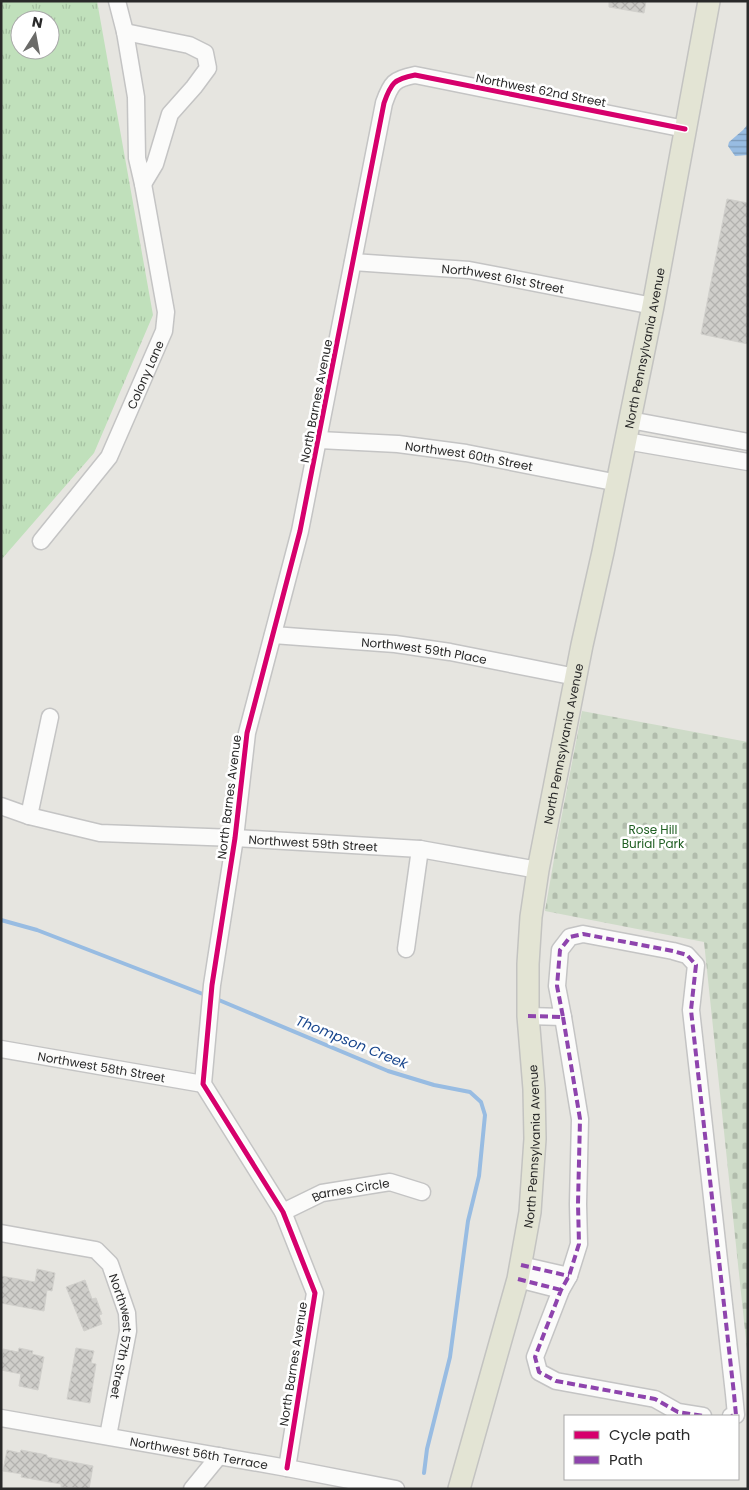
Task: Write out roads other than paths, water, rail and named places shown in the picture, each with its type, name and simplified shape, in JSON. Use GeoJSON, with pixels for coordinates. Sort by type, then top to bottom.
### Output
{"type":"FeatureCollection","features":[{"type":"Feature","properties":{"kind":"main road","name":"North Pennsylvania Avenue"},"geometry":{"type":"LineString","coordinates":[[459,1489],[519,1272],[530,1212],[535,1139],[534,1089],[528,1016],[528,954],[538,870],[576,677],[618,483],[709,1]]}},
{"type":"Feature","properties":{"kind":"street","name":"Colony Lane"},"geometry":{"type":"LineString","coordinates":[[42,542],[109,457],[164,331],[166,312],[144,184],[137,158],[136,97],[125,32],[117,1]]}},
{"type":"Feature","properties":{"kind":"street"},"geometry":{"type":"LineString","coordinates":[[125,32],[188,45],[205,53],[208,68],[170,114],[155,164],[144,184]]}},
{"type":"Feature","properties":{"kind":"street","name":"Northwest 62nd Street"},"geometry":{"type":"LineString","coordinates":[[394,82],[415,75],[686,129]]}},
{"type":"Feature","properties":{"kind":"street","name":"North Barnes Avenue"},"geometry":{"type":"LineString","coordinates":[[287,1468],[314,1292],[283,1212],[203,1084],[212,985],[235,838],[248,733],[300,531],[384,103],[394,82]]}},
{"type":"Feature","properties":{"kind":"street","name":"Northwest 61st Street"},"geometry":{"type":"LineString","coordinates":[[353,262],[469,270],[652,306]]}},
{"type":"Feature","properties":{"kind":"street"},"geometry":{"type":"LineString","coordinates":[[628,430],[748,442]]}},
{"type":"Feature","properties":{"kind":"street"},"geometry":{"type":"LineString","coordinates":[[628,430],[748,462]]}},
{"type":"Feature","properties":{"kind":"street","name":"Northwest 60th Street"},"geometry":{"type":"LineString","coordinates":[[319,440],[398,444],[466,454],[618,483]]}},
{"type":"Feature","properties":{"kind":"street","name":"Northwest 59th Place"},"geometry":{"type":"LineString","coordinates":[[273,636],[395,644],[450,652],[576,677]]}},
{"type":"Feature","properties":{"kind":"street"},"geometry":{"type":"LineString","coordinates":[[29,816],[50,717]]}},
{"type":"Feature","properties":{"kind":"street","name":"Northwest 59th Street"},"geometry":{"type":"LineString","coordinates":[[1,806],[29,816],[100,833],[235,838],[420,849],[538,870]]}},
{"type":"Feature","properties":{"kind":"street"},"geometry":{"type":"LineString","coordinates":[[406,949],[420,849]]}},
{"type":"Feature","properties":{"kind":"street"},"geometry":{"type":"LineString","coordinates":[[697,1415],[678,1412],[655,1399],[556,1381],[539,1372],[535,1357],[560,1290],[569,1276],[579,1244],[580,1119],[557,986],[560,950],[570,937],[583,934],[687,954],[696,965],[692,1010],[736,1415]]}},
{"type":"Feature","properties":{"kind":"street"},"geometry":{"type":"LineString","coordinates":[[528,1016],[563,1017]]}},
{"type":"Feature","properties":{"kind":"street","name":"Northwest 58th Street"},"geometry":{"type":"LineString","coordinates":[[1,1049],[203,1084]]}},
{"type":"Feature","properties":{"kind":"street","name":"Barnes Circle"},"geometry":{"type":"LineString","coordinates":[[283,1212],[322,1193],[390,1182],[422,1192]]}},
{"type":"Feature","properties":{"kind":"street","name":"Northwest 57th Street"},"geometry":{"type":"LineString","coordinates":[[1,1233],[96,1250],[110,1264],[127,1313],[128,1331],[108,1436]]}},
{"type":"Feature","properties":{"kind":"street"},"geometry":{"type":"LineString","coordinates":[[519,1272],[569,1276]]}},
{"type":"Feature","properties":{"kind":"street"},"geometry":{"type":"LineString","coordinates":[[519,1272],[560,1290]]}},
{"type":"Feature","properties":{"kind":"street","name":"Northwest 56th Terrace"},"geometry":{"type":"LineString","coordinates":[[1,1418],[396,1489]]}},
{"type":"Feature","properties":{"kind":"street"},"geometry":{"type":"LineString","coordinates":[[192,1489],[220,1456]]}},
{"type":"Feature","properties":{"kind":"water"},"geometry":{"type":"Polygon","coordinates":[[[748,124],[748,155],[735,156],[728,146],[729,142],[748,124]]]}},
{"type":"Feature","properties":{"kind":"waterway","name":"Thompson Creek"},"geometry":{"type":"LineString","coordinates":[[1,920],[37,930],[208,996]]}},
{"type":"Feature","properties":{"kind":"waterway","name":"Thompson Creek"},"geometry":{"type":"LineString","coordinates":[[214,998],[388,1071],[434,1085],[470,1092],[481,1102],[485,1115],[479,1176],[468,1221],[450,1357],[427,1449],[424,1473]]}},
{"type":"Feature","properties":{"kind":"park label","name":"Rose Hill Burial Park"},"geometry":{"type":"Point","coordinates":[653,836]}}]}
